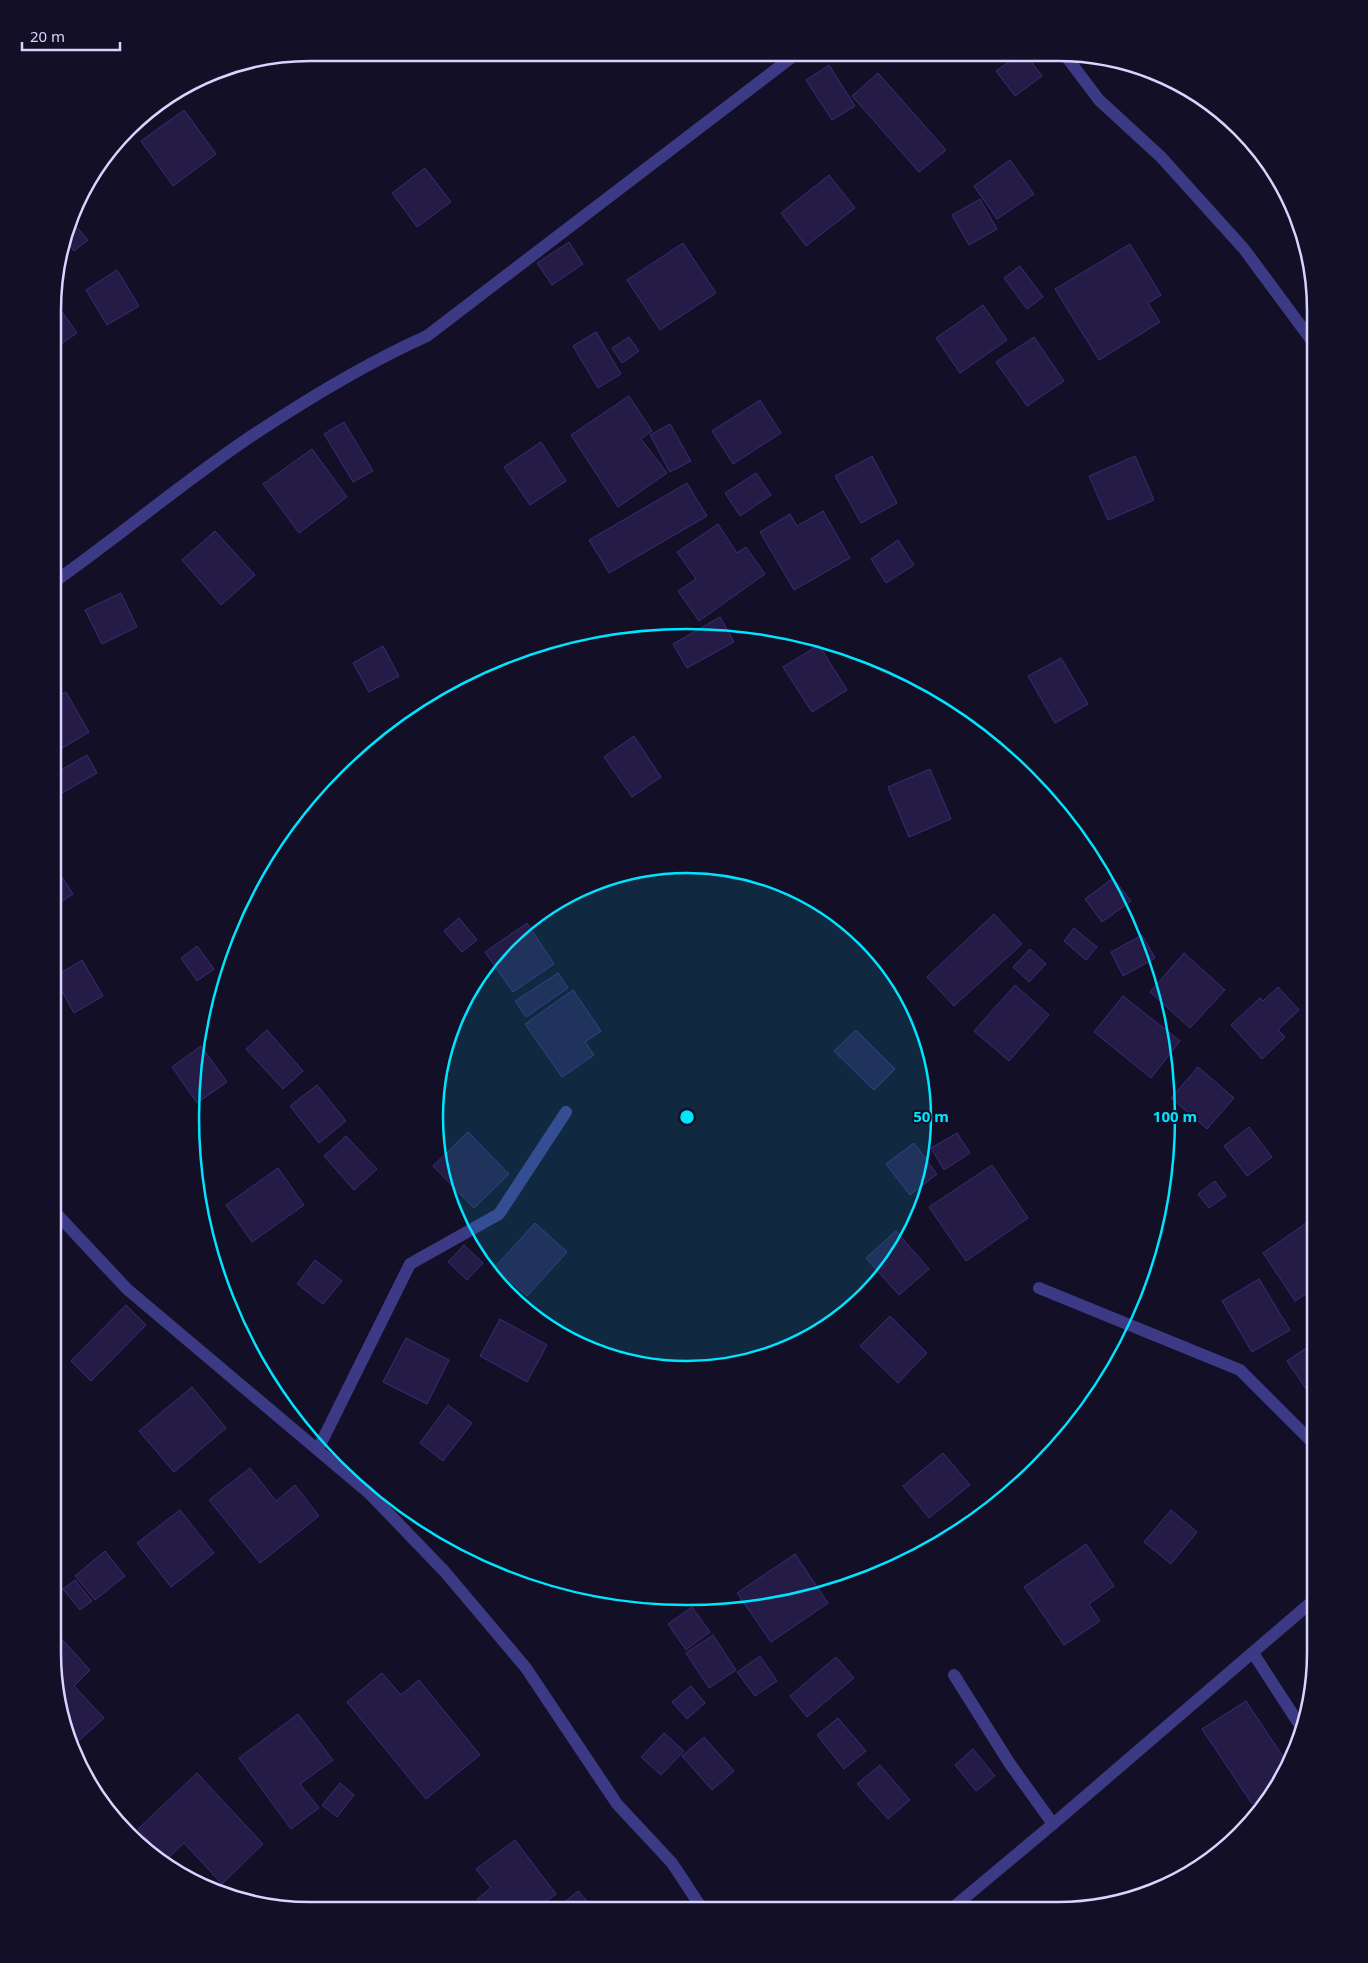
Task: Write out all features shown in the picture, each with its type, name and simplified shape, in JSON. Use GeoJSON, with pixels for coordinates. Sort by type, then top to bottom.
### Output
{"type":"FeatureCollection","features":[{"type":"Feature","properties":{"kind":"street"},"geometry":{"type":"LineString","coordinates":[[61,577],[246,440],[341,380],[385,355],[428,336],[787,61]]}},
{"type":"Feature","properties":{"kind":"street"},"geometry":{"type":"LineString","coordinates":[[1070,62],[1099,100],[1161,157],[1244,249],[1307,332]]}},
{"type":"Feature","properties":{"kind":"street"},"geometry":{"type":"LineString","coordinates":[[318,1449],[410,1264],[499,1214],[566,1112]]}},
{"type":"Feature","properties":{"kind":"street"},"geometry":{"type":"LineString","coordinates":[[61,1218],[128,1288],[370,1494],[446,1572],[526,1668],[617,1804],[672,1863],[698,1902]]}},
{"type":"Feature","properties":{"kind":"street"},"geometry":{"type":"LineString","coordinates":[[1039,1288],[1240,1370],[1307,1437]]}},
{"type":"Feature","properties":{"kind":"street"},"geometry":{"type":"LineString","coordinates":[[960,1902],[1307,1606]]}},
{"type":"Feature","properties":{"kind":"street"},"geometry":{"type":"LineString","coordinates":[[1253,1653],[1297,1721]]}},
{"type":"Feature","properties":{"kind":"street"},"geometry":{"type":"LineString","coordinates":[[954,1675],[1010,1764],[1053,1824]]}},
{"type":"Feature","properties":{"kind":"building"},"geometry":{"type":"Polygon","coordinates":[[[1010,61],[1031,61],[1042,76],[1015,96],[996,71],[1010,61]]]}},
{"type":"Feature","properties":{"kind":"building"},"geometry":{"type":"Polygon","coordinates":[[[829,65],[855,106],[832,120],[806,80],[829,65]]]}},
{"type":"Feature","properties":{"kind":"building"},"geometry":{"type":"Polygon","coordinates":[[[878,73],[946,150],[919,172],[852,96],[878,73]]]}},
{"type":"Feature","properties":{"kind":"building"},"geometry":{"type":"Polygon","coordinates":[[[184,110],[216,154],[173,186],[141,141],[184,110]]]}},
{"type":"Feature","properties":{"kind":"building"},"geometry":{"type":"Polygon","coordinates":[[[1010,160],[1034,194],[997,219],[974,186],[1010,160]]]}},
{"type":"Feature","properties":{"kind":"building"},"geometry":{"type":"Polygon","coordinates":[[[425,168],[451,202],[417,227],[392,193],[425,168]]]}},
{"type":"Feature","properties":{"kind":"building"},"geometry":{"type":"Polygon","coordinates":[[[829,175],[855,208],[806,246],[781,213],[829,175]]]}},
{"type":"Feature","properties":{"kind":"building"},"geometry":{"type":"Polygon","coordinates":[[[980,199],[997,229],[969,245],[952,215],[980,199]]]}},
{"type":"Feature","properties":{"kind":"building"},"geometry":{"type":"Polygon","coordinates":[[[76,226],[88,240],[74,251],[70,246],[76,226]]]}},
{"type":"Feature","properties":{"kind":"building"},"geometry":{"type":"Polygon","coordinates":[[[569,242],[583,264],[552,285],[537,263],[569,242]]]}},
{"type":"Feature","properties":{"kind":"building"},"geometry":{"type":"Polygon","coordinates":[[[683,243],[716,293],[660,330],[627,280],[683,243]]]}},
{"type":"Feature","properties":{"kind":"building"},"geometry":{"type":"Polygon","coordinates":[[[1130,244],[1161,295],[1148,303],[1160,322],[1099,360],[1055,289],[1130,244]]]}},
{"type":"Feature","properties":{"kind":"building"},"geometry":{"type":"Polygon","coordinates":[[[1020,266],[1043,297],[1027,309],[1004,278],[1020,266]]]}},
{"type":"Feature","properties":{"kind":"building"},"geometry":{"type":"Polygon","coordinates":[[[117,270],[139,306],[107,325],[86,290],[117,270]]]}},
{"type":"Feature","properties":{"kind":"building"},"geometry":{"type":"Polygon","coordinates":[[[983,305],[1007,340],[960,373],[936,338],[983,305]]]}},
{"type":"Feature","properties":{"kind":"building"},"geometry":{"type":"Polygon","coordinates":[[[61,310],[77,333],[61,344],[61,310]]]}},
{"type":"Feature","properties":{"kind":"building"},"geometry":{"type":"Polygon","coordinates":[[[596,332],[621,374],[598,388],[573,346],[596,332]]]}},
{"type":"Feature","properties":{"kind":"building"},"geometry":{"type":"Polygon","coordinates":[[[629,337],[639,351],[622,363],[612,348],[629,337]]]}},
{"type":"Feature","properties":{"kind":"building"},"geometry":{"type":"Polygon","coordinates":[[[1034,337],[1064,381],[1027,406],[996,362],[1034,337]]]}},
{"type":"Feature","properties":{"kind":"building"},"geometry":{"type":"Polygon","coordinates":[[[629,396],[652,431],[641,439],[667,473],[618,507],[571,435],[629,396]]]}},
{"type":"Feature","properties":{"kind":"building"},"geometry":{"type":"Polygon","coordinates":[[[760,400],[781,433],[733,464],[712,431],[760,400]]]}},
{"type":"Feature","properties":{"kind":"building"},"geometry":{"type":"Polygon","coordinates":[[[344,422],[373,471],[353,482],[324,434],[344,422]]]}},
{"type":"Feature","properties":{"kind":"building"},"geometry":{"type":"Polygon","coordinates":[[[670,424],[691,461],[670,472],[650,435],[670,424]]]}},
{"type":"Feature","properties":{"kind":"building"},"geometry":{"type":"Polygon","coordinates":[[[541,442],[566,481],[530,505],[504,467],[541,442]]]}},
{"type":"Feature","properties":{"kind":"building"},"geometry":{"type":"Polygon","coordinates":[[[312,449],[347,497],[299,533],[263,484],[312,449]]]}},
{"type":"Feature","properties":{"kind":"building"},"geometry":{"type":"Polygon","coordinates":[[[872,456],[897,503],[861,523],[835,476],[872,456]]]}},
{"type":"Feature","properties":{"kind":"building"},"geometry":{"type":"Polygon","coordinates":[[[1135,456],[1154,500],[1108,520],[1089,476],[1135,456]]]}},
{"type":"Feature","properties":{"kind":"building"},"geometry":{"type":"Polygon","coordinates":[[[756,473],[771,495],[740,516],[725,493],[756,473]]]}},
{"type":"Feature","properties":{"kind":"building"},"geometry":{"type":"Polygon","coordinates":[[[687,483],[707,516],[609,573],[589,540],[687,483]]]}},
{"type":"Feature","properties":{"kind":"building"},"geometry":{"type":"Polygon","coordinates":[[[823,511],[850,558],[794,590],[760,532],[790,514],[797,526],[823,511]]]}},
{"type":"Feature","properties":{"kind":"building"},"geometry":{"type":"Polygon","coordinates":[[[718,524],[737,553],[746,547],[765,574],[699,621],[678,591],[696,579],[677,552],[718,524]]]}},
{"type":"Feature","properties":{"kind":"building"},"geometry":{"type":"Polygon","coordinates":[[[215,531],[255,575],[221,605],[182,560],[215,531]]]}},
{"type":"Feature","properties":{"kind":"building"},"geometry":{"type":"Polygon","coordinates":[[[898,540],[914,565],[886,583],[871,559],[898,540]]]}},
{"type":"Feature","properties":{"kind":"building"},"geometry":{"type":"Polygon","coordinates":[[[121,593],[137,627],[102,644],[85,610],[121,593]]]}},
{"type":"Feature","properties":{"kind":"building"},"geometry":{"type":"Polygon","coordinates":[[[720,617],[734,642],[687,668],[673,644],[720,617]]]}},
{"type":"Feature","properties":{"kind":"building"},"geometry":{"type":"Polygon","coordinates":[[[819,645],[847,690],[812,712],[783,667],[819,645]]]}},
{"type":"Feature","properties":{"kind":"building"},"geometry":{"type":"Polygon","coordinates":[[[383,646],[399,676],[369,692],[353,663],[383,646]]]}},
{"type":"Feature","properties":{"kind":"building"},"geometry":{"type":"Polygon","coordinates":[[[1061,658],[1088,704],[1055,723],[1028,676],[1061,658]]]}},
{"type":"Feature","properties":{"kind":"building"},"geometry":{"type":"Polygon","coordinates":[[[66,692],[89,732],[61,749],[61,695],[66,692]]]}},
{"type":"Feature","properties":{"kind":"building"},"geometry":{"type":"Polygon","coordinates":[[[634,736],[661,777],[632,797],[604,757],[634,736]]]}},
{"type":"Feature","properties":{"kind":"building"},"geometry":{"type":"Polygon","coordinates":[[[87,755],[97,773],[61,794],[61,770],[87,755]]]}},
{"type":"Feature","properties":{"kind":"building"},"geometry":{"type":"Polygon","coordinates":[[[930,769],[951,819],[909,837],[888,787],[930,769]]]}},
{"type":"Feature","properties":{"kind":"building"},"geometry":{"type":"Polygon","coordinates":[[[61,876],[73,894],[61,902],[61,876]]]}},
{"type":"Feature","properties":{"kind":"building"},"geometry":{"type":"Polygon","coordinates":[[[1113,878],[1131,901],[1102,922],[1085,899],[1113,878]]]}},
{"type":"Feature","properties":{"kind":"building"},"geometry":{"type":"Polygon","coordinates":[[[994,914],[1022,944],[954,1006],[927,977],[994,914]]]}},
{"type":"Feature","properties":{"kind":"building"},"geometry":{"type":"Polygon","coordinates":[[[459,918],[477,940],[462,952],[444,931],[459,918]]]}},
{"type":"Feature","properties":{"kind":"building"},"geometry":{"type":"Polygon","coordinates":[[[527,923],[554,964],[513,992],[485,952],[527,923]]]}},
{"type":"Feature","properties":{"kind":"building"},"geometry":{"type":"Polygon","coordinates":[[[1074,928],[1097,947],[1086,960],[1064,941],[1074,928]]]}},
{"type":"Feature","properties":{"kind":"building"},"geometry":{"type":"Polygon","coordinates":[[[1142,935],[1155,958],[1123,976],[1111,952],[1142,935]]]}},
{"type":"Feature","properties":{"kind":"building"},"geometry":{"type":"Polygon","coordinates":[[[197,946],[214,969],[197,981],[181,958],[197,946]]]}},
{"type":"Feature","properties":{"kind":"building"},"geometry":{"type":"Polygon","coordinates":[[[1030,949],[1046,964],[1029,982],[1013,967],[1030,949]]]}},
{"type":"Feature","properties":{"kind":"building"},"geometry":{"type":"Polygon","coordinates":[[[1184,953],[1225,990],[1190,1028],[1150,992],[1184,953]]]}},
{"type":"Feature","properties":{"kind":"building"},"geometry":{"type":"Polygon","coordinates":[[[82,960],[103,996],[74,1013],[61,990],[61,973],[82,960]]]}},
{"type":"Feature","properties":{"kind":"building"},"geometry":{"type":"Polygon","coordinates":[[[558,973],[568,988],[526,1017],[515,1001],[558,973]]]}},
{"type":"Feature","properties":{"kind":"building"},"geometry":{"type":"Polygon","coordinates":[[[1015,985],[1049,1015],[1009,1061],[974,1031],[1015,985]]]}},
{"type":"Feature","properties":{"kind":"building"},"geometry":{"type":"Polygon","coordinates":[[[1278,987],[1299,1010],[1278,1030],[1285,1037],[1262,1059],[1231,1025],[1260,998],[1263,1001],[1278,987]]]}},
{"type":"Feature","properties":{"kind":"building"},"geometry":{"type":"Polygon","coordinates":[[[573,990],[601,1031],[585,1042],[594,1055],[562,1077],[525,1024],[573,990]]]}},
{"type":"Feature","properties":{"kind":"building"},"geometry":{"type":"Polygon","coordinates":[[[1123,996],[1180,1041],[1151,1078],[1094,1032],[1123,996]]]}},
{"type":"Feature","properties":{"kind":"building"},"geometry":{"type":"Polygon","coordinates":[[[267,1030],[303,1071],[283,1089],[246,1049],[267,1030]]]}},
{"type":"Feature","properties":{"kind":"building"},"geometry":{"type":"Polygon","coordinates":[[[856,1030],[895,1069],[874,1090],[834,1051],[856,1030]]]}},
{"type":"Feature","properties":{"kind":"building"},"geometry":{"type":"Polygon","coordinates":[[[201,1046],[227,1082],[197,1103],[172,1067],[201,1046]]]}},
{"type":"Feature","properties":{"kind":"building"},"geometry":{"type":"Polygon","coordinates":[[[1198,1067],[1234,1098],[1207,1129],[1171,1098],[1198,1067]]]}},
{"type":"Feature","properties":{"kind":"building"},"geometry":{"type":"Polygon","coordinates":[[[317,1085],[346,1121],[319,1143],[290,1106],[317,1085]]]}},
{"type":"Feature","properties":{"kind":"building"},"geometry":{"type":"Polygon","coordinates":[[[1249,1127],[1272,1157],[1247,1176],[1224,1146],[1249,1127]]]}},
{"type":"Feature","properties":{"kind":"building"},"geometry":{"type":"Polygon","coordinates":[[[468,1132],[509,1174],[474,1208],[433,1166],[468,1132]]]}},
{"type":"Feature","properties":{"kind":"building"},"geometry":{"type":"Polygon","coordinates":[[[957,1133],[970,1153],[944,1170],[931,1148],[957,1133]]]}},
{"type":"Feature","properties":{"kind":"building"},"geometry":{"type":"Polygon","coordinates":[[[346,1136],[377,1169],[354,1190],[324,1156],[346,1136]]]}},
{"type":"Feature","properties":{"kind":"building"},"geometry":{"type":"Polygon","coordinates":[[[914,1143],[937,1174],[910,1195],[886,1164],[914,1143]]]}},
{"type":"Feature","properties":{"kind":"building"},"geometry":{"type":"Polygon","coordinates":[[[992,1165],[1028,1218],[966,1261],[929,1207],[992,1165]]]}},
{"type":"Feature","properties":{"kind":"building"},"geometry":{"type":"Polygon","coordinates":[[[278,1168],[304,1205],[252,1242],[226,1205],[278,1168]]]}},
{"type":"Feature","properties":{"kind":"building"},"geometry":{"type":"Polygon","coordinates":[[[1215,1181],[1226,1196],[1209,1208],[1198,1194],[1215,1181]]]}},
{"type":"Feature","properties":{"kind":"building"},"geometry":{"type":"Polygon","coordinates":[[[535,1223],[567,1252],[527,1296],[495,1267],[535,1223]]]}},
{"type":"Feature","properties":{"kind":"building"},"geometry":{"type":"Polygon","coordinates":[[[1307,1223],[1307,1293],[1295,1301],[1263,1253],[1307,1223]]]}},
{"type":"Feature","properties":{"kind":"building"},"geometry":{"type":"Polygon","coordinates":[[[896,1231],[929,1269],[899,1295],[866,1258],[896,1231]]]}},
{"type":"Feature","properties":{"kind":"building"},"geometry":{"type":"Polygon","coordinates":[[[464,1245],[483,1263],[467,1280],[448,1262],[464,1245]]]}},
{"type":"Feature","properties":{"kind":"building"},"geometry":{"type":"Polygon","coordinates":[[[315,1260],[342,1281],[323,1304],[297,1284],[315,1260]]]}},
{"type":"Feature","properties":{"kind":"building"},"geometry":{"type":"Polygon","coordinates":[[[1259,1279],[1290,1330],[1252,1352],[1222,1301],[1259,1279]]]}},
{"type":"Feature","properties":{"kind":"building"},"geometry":{"type":"Polygon","coordinates":[[[126,1305],[146,1325],[91,1381],[71,1361],[126,1305]]]}},
{"type":"Feature","properties":{"kind":"building"},"geometry":{"type":"Polygon","coordinates":[[[890,1316],[927,1353],[898,1383],[860,1346],[890,1316]]]}},
{"type":"Feature","properties":{"kind":"building"},"geometry":{"type":"Polygon","coordinates":[[[500,1319],[547,1345],[527,1382],[480,1356],[500,1319]]]}},
{"type":"Feature","properties":{"kind":"building"},"geometry":{"type":"Polygon","coordinates":[[[406,1338],[449,1360],[427,1404],[383,1382],[406,1338]]]}},
{"type":"Feature","properties":{"kind":"building"},"geometry":{"type":"Polygon","coordinates":[[[1307,1347],[1307,1390],[1287,1361],[1307,1347]]]}},
{"type":"Feature","properties":{"kind":"building"},"geometry":{"type":"Polygon","coordinates":[[[192,1387],[226,1428],[174,1472],[139,1431],[192,1387]]]}},
{"type":"Feature","properties":{"kind":"building"},"geometry":{"type":"Polygon","coordinates":[[[448,1405],[472,1423],[443,1461],[420,1443],[448,1405]]]}},
{"type":"Feature","properties":{"kind":"building"},"geometry":{"type":"Polygon","coordinates":[[[943,1453],[970,1485],[929,1518],[903,1486],[943,1453]]]}},
{"type":"Feature","properties":{"kind":"building"},"geometry":{"type":"Polygon","coordinates":[[[250,1468],[276,1501],[295,1485],[319,1516],[260,1563],[209,1500],[250,1468]]]}},
{"type":"Feature","properties":{"kind":"building"},"geometry":{"type":"Polygon","coordinates":[[[180,1510],[214,1553],[171,1587],[137,1543],[180,1510]]]}},
{"type":"Feature","properties":{"kind":"building"},"geometry":{"type":"Polygon","coordinates":[[[1171,1510],[1197,1532],[1171,1564],[1144,1542],[1171,1510]]]}},
{"type":"Feature","properties":{"kind":"building"},"geometry":{"type":"Polygon","coordinates":[[[1086,1544],[1114,1586],[1089,1604],[1100,1621],[1064,1645],[1024,1587],[1086,1544]]]}},
{"type":"Feature","properties":{"kind":"building"},"geometry":{"type":"Polygon","coordinates":[[[105,1551],[125,1576],[95,1600],[75,1576],[105,1551]]]}},
{"type":"Feature","properties":{"kind":"building"},"geometry":{"type":"Polygon","coordinates":[[[795,1554],[828,1603],[771,1642],[737,1593],[795,1554]]]}},
{"type":"Feature","properties":{"kind":"building"},"geometry":{"type":"Polygon","coordinates":[[[75,1580],[92,1601],[80,1610],[63,1589],[75,1580]]]}},
{"type":"Feature","properties":{"kind":"building"},"geometry":{"type":"Polygon","coordinates":[[[692,1607],[710,1632],[686,1650],[668,1624],[692,1607]]]}},
{"type":"Feature","properties":{"kind":"building"},"geometry":{"type":"Polygon","coordinates":[[[713,1635],[736,1670],[709,1688],[686,1653],[713,1635]]]}},
{"type":"Feature","properties":{"kind":"building"},"geometry":{"type":"Polygon","coordinates":[[[61,1638],[90,1670],[74,1686],[104,1718],[78,1742],[63,1685],[61,1638]]]}},
{"type":"Feature","properties":{"kind":"building"},"geometry":{"type":"Polygon","coordinates":[[[760,1656],[777,1681],[755,1696],[737,1672],[760,1656]]]}},
{"type":"Feature","properties":{"kind":"building"},"geometry":{"type":"Polygon","coordinates":[[[836,1657],[854,1678],[807,1717],[790,1696],[836,1657]]]}},
{"type":"Feature","properties":{"kind":"building"},"geometry":{"type":"Polygon","coordinates":[[[382,1673],[401,1695],[419,1680],[480,1755],[426,1799],[347,1702],[382,1673]]]}},
{"type":"Feature","properties":{"kind":"building"},"geometry":{"type":"Polygon","coordinates":[[[691,1686],[705,1703],[687,1719],[672,1702],[691,1686]]]}},
{"type":"Feature","properties":{"kind":"building"},"geometry":{"type":"Polygon","coordinates":[[[1246,1701],[1284,1757],[1258,1800],[1252,1804],[1202,1729],[1246,1701]]]}},
{"type":"Feature","properties":{"kind":"building"},"geometry":{"type":"Polygon","coordinates":[[[298,1714],[333,1760],[300,1784],[319,1808],[291,1829],[239,1758],[298,1714]]]}},
{"type":"Feature","properties":{"kind":"building"},"geometry":{"type":"Polygon","coordinates":[[[838,1718],[866,1751],[844,1769],[817,1735],[838,1718]]]}},
{"type":"Feature","properties":{"kind":"building"},"geometry":{"type":"Polygon","coordinates":[[[664,1733],[684,1751],[661,1775],[641,1757],[664,1733]]]}},
{"type":"Feature","properties":{"kind":"building"},"geometry":{"type":"Polygon","coordinates":[[[704,1737],[734,1771],[712,1790],[682,1756],[704,1737]]]}},
{"type":"Feature","properties":{"kind":"building"},"geometry":{"type":"Polygon","coordinates":[[[973,1749],[995,1776],[976,1791],[955,1765],[973,1749]]]}},
{"type":"Feature","properties":{"kind":"building"},"geometry":{"type":"Polygon","coordinates":[[[880,1765],[910,1800],[888,1819],[857,1784],[880,1765]]]}},
{"type":"Feature","properties":{"kind":"building"},"geometry":{"type":"Polygon","coordinates":[[[197,1773],[263,1844],[222,1884],[184,1843],[169,1857],[152,1845],[138,1829],[197,1773]]]}},
{"type":"Feature","properties":{"kind":"building"},"geometry":{"type":"Polygon","coordinates":[[[340,1783],[354,1795],[337,1817],[322,1805],[340,1783]]]}},
{"type":"Feature","properties":{"kind":"building"},"geometry":{"type":"Polygon","coordinates":[[[515,1840],[556,1894],[545,1902],[479,1902],[477,1899],[491,1888],[476,1869],[515,1840]]]}},
{"type":"Feature","properties":{"kind":"building"},"geometry":{"type":"Polygon","coordinates":[[[578,1891],[588,1902],[565,1902],[578,1891]]]}}]}
